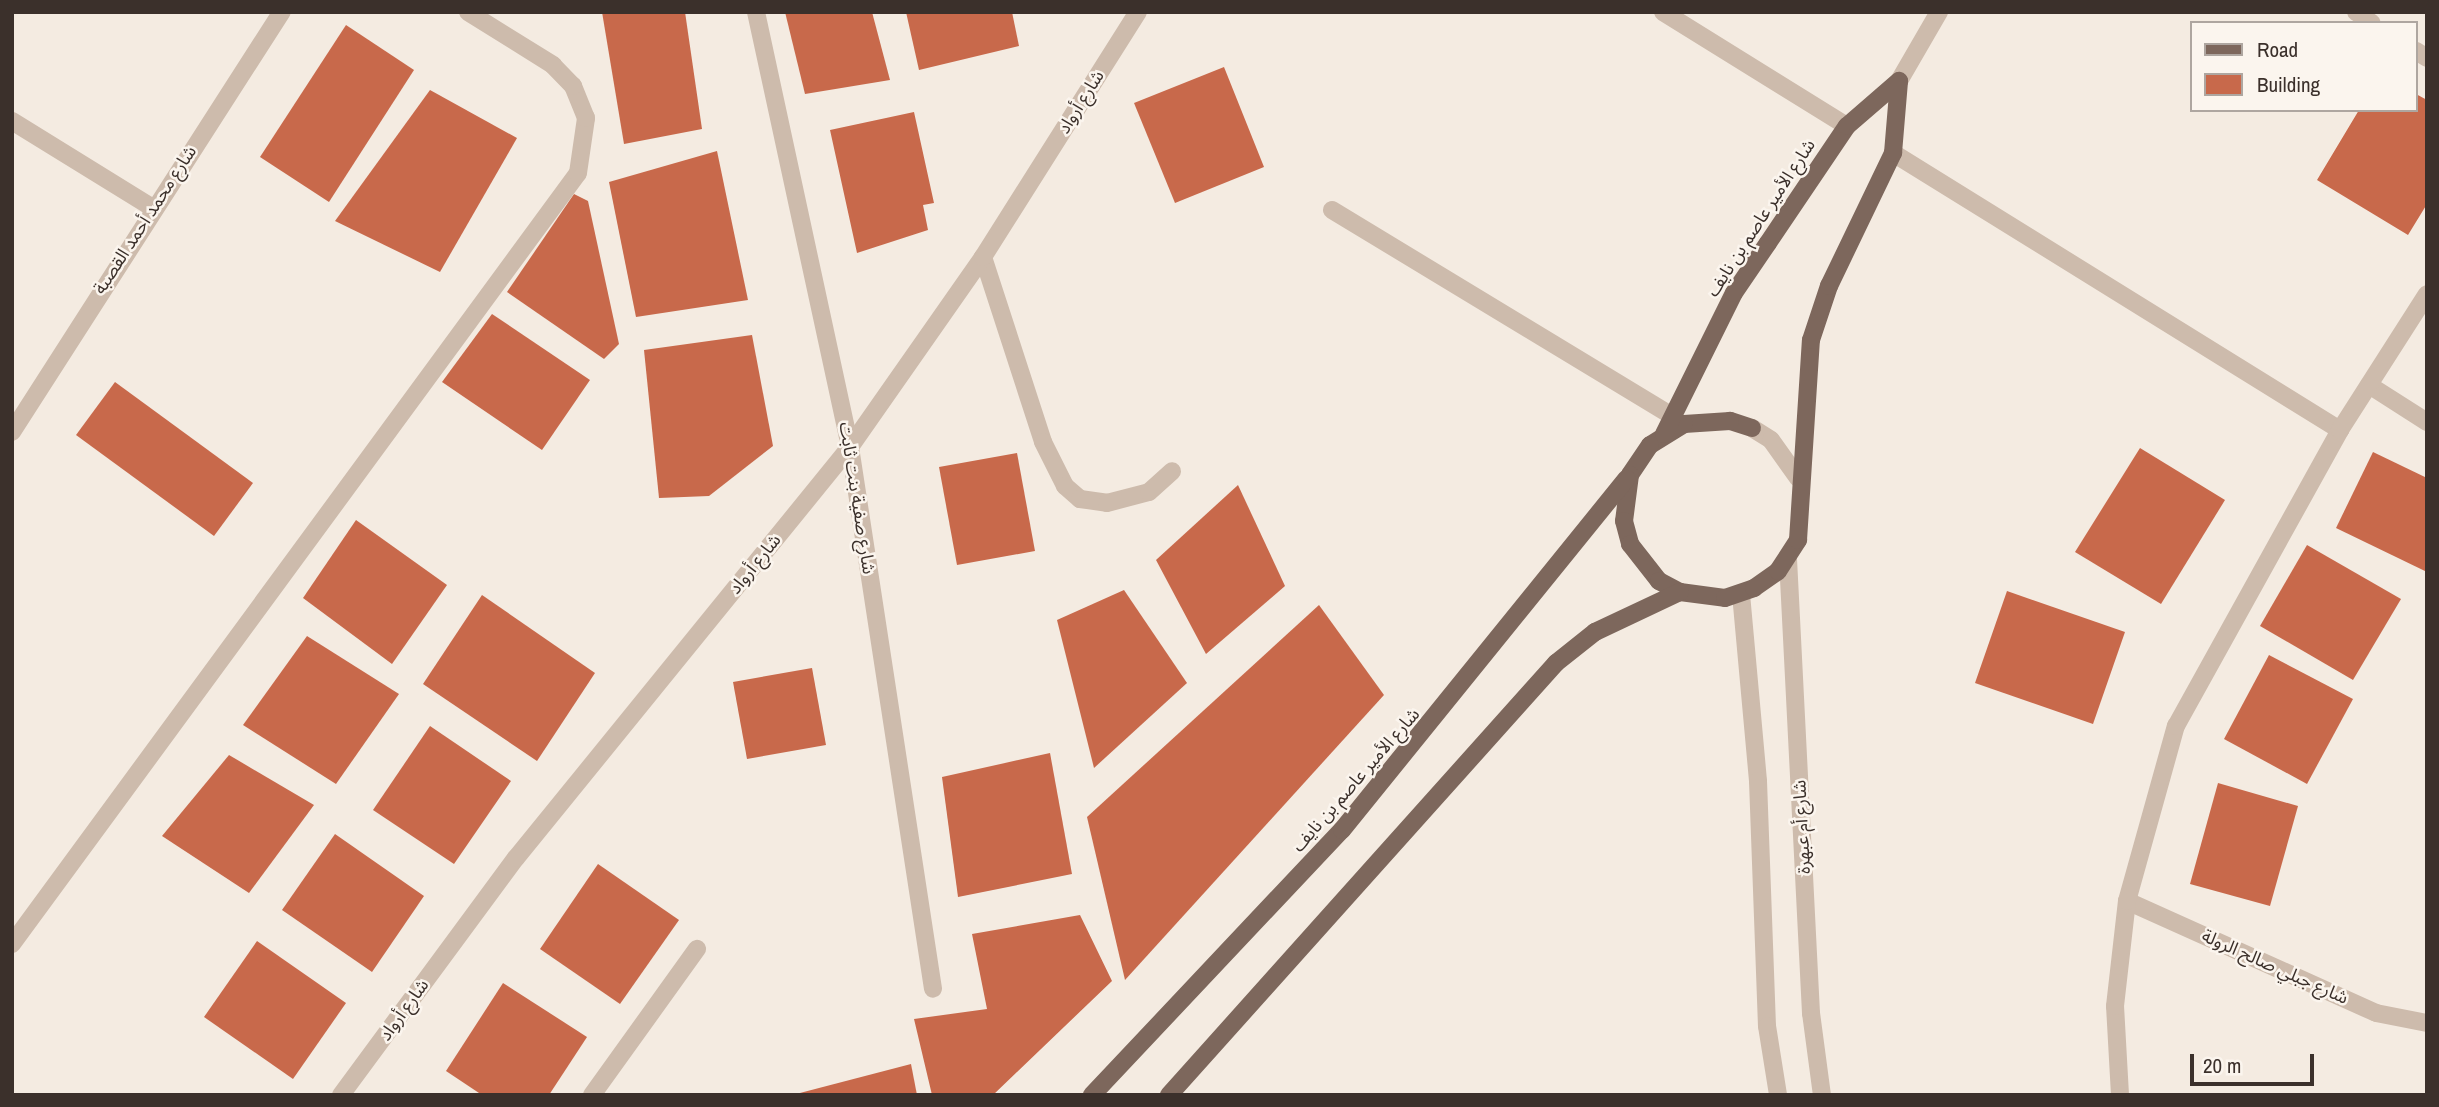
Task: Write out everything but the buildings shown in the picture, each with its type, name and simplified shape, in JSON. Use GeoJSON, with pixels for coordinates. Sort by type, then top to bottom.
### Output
{"type":"FeatureCollection","features":[{"type":"Feature","properties":{"kind":"main road","name":"شارع الأمير عاصم بن نايف"},"geometry":{"type":"LineString","coordinates":[[1664,434],[1671,415],[1734,293],[1847,127],[1899,81]]}},
{"type":"Feature","properties":{"kind":"main road","name":"شارع الأمير عاصم بن نايف"},"geometry":{"type":"LineString","coordinates":[[1798,478],[1819,313],[1893,153],[1899,81]]}},
{"type":"Feature","properties":{"kind":"main road"},"geometry":{"type":"LineString","coordinates":[[1752,428],[1707,419],[1664,434],[1630,475],[1624,521],[1630,544],[1659,581],[1680,592],[1710,598],[1741,594],[1767,580],[1788,559],[1803,520],[1798,478]]}},
{"type":"Feature","properties":{"kind":"main road","name":"شارع الأمير عاصم بن نايف"},"geometry":{"type":"LineString","coordinates":[[1092,1095],[1342,830],[1630,475]]}},
{"type":"Feature","properties":{"kind":"main road"},"geometry":{"type":"LineString","coordinates":[[1169,1095],[1556,663],[1595,632],[1680,592]]}},
{"type":"Feature","properties":{"kind":"street","name":"شارع محمد أحمد القصبة"},"geometry":{"type":"LineString","coordinates":[[12,432],[151,207],[282,12]]}},
{"type":"Feature","properties":{"kind":"street"},"geometry":{"type":"LineString","coordinates":[[12,944],[578,173],[586,118],[573,86],[553,65],[468,12]]}},
{"type":"Feature","properties":{"kind":"street","name":"شارع صفية بنت ثابت"},"geometry":{"type":"LineString","coordinates":[[756,12],[850,447],[933,989]]}},
{"type":"Feature","properties":{"kind":"street","name":"شارع أرواد"},"geometry":{"type":"LineString","coordinates":[[341,1095],[516,858],[850,447],[983,257],[1138,12]]}},
{"type":"Feature","properties":{"kind":"street"},"geometry":{"type":"LineString","coordinates":[[1663,12],[1847,127]]}},
{"type":"Feature","properties":{"kind":"street","name":"شارع الأمير عاصم بن نايف"},"geometry":{"type":"LineString","coordinates":[[1899,81],[1939,12]]}},
{"type":"Feature","properties":{"kind":"street"},"geometry":{"type":"LineString","coordinates":[[12,121],[151,207]]}},
{"type":"Feature","properties":{"kind":"street"},"geometry":{"type":"LineString","coordinates":[[1893,153],[2340,430]]}},
{"type":"Feature","properties":{"kind":"street"},"geometry":{"type":"LineString","coordinates":[[1332,210],[1671,415]]}},
{"type":"Feature","properties":{"kind":"street"},"geometry":{"type":"LineString","coordinates":[[983,257],[1043,442],[1065,486],[1080,499],[1107,503],[1149,492],[1172,471]]}},
{"type":"Feature","properties":{"kind":"street"},"geometry":{"type":"LineString","coordinates":[[2120,1095],[2115,1006],[2127,901],[2176,726],[2340,430],[2427,294]]}},
{"type":"Feature","properties":{"kind":"street"},"geometry":{"type":"LineString","coordinates":[[2369,385],[2427,422]]}},
{"type":"Feature","properties":{"kind":"street"},"geometry":{"type":"LineString","coordinates":[[1752,428],[1771,440],[1798,478]]}},
{"type":"Feature","properties":{"kind":"street","name":"شارع أم عبهرة"},"geometry":{"type":"LineString","coordinates":[[1788,559],[1811,1013],[1822,1095]]}},
{"type":"Feature","properties":{"kind":"street"},"geometry":{"type":"LineString","coordinates":[[1741,594],[1758,781],[1768,1026],[1778,1095]]}},
{"type":"Feature","properties":{"kind":"street","name":"شارع جبلي صالح الرولة"},"geometry":{"type":"LineString","coordinates":[[2127,901],[2375,1013],[2427,1023]]}},
{"type":"Feature","properties":{"kind":"street"},"geometry":{"type":"LineString","coordinates":[[592,1095],[697,949]]}}]}
